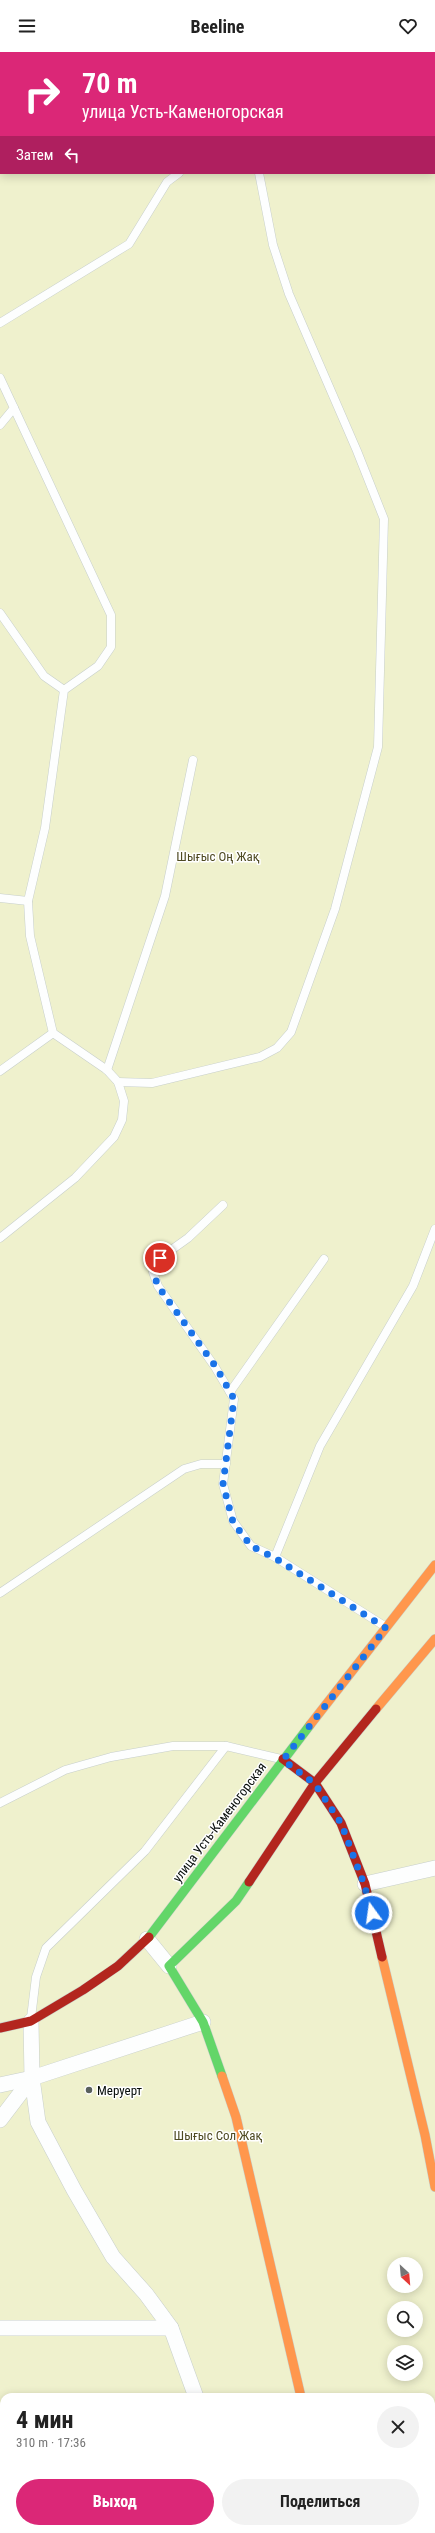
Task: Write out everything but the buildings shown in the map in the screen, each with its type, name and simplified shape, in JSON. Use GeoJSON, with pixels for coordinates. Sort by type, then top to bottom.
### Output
{"type":"FeatureCollection","features":[{"type":"Feature","properties":{"kind":"street","name":"улица Усть-Каменогорская"},"geometry":{"type":"LineString","coordinates":[[0,2028],[31,2021],[83,1990],[118,1966],[147,1939],[283,1760],[435,1566]]}},
{"type":"Feature","properties":{"kind":"street"},"geometry":{"type":"LineString","coordinates":[[169,1966],[236,1900],[315,1784],[435,1638]]}},
{"type":"Feature","properties":{"kind":"street"},"geometry":{"type":"LineString","coordinates":[[283,1760],[315,1784],[341,1823],[364,1884],[425,2135],[435,2187]]}},
{"type":"Feature","properties":{"kind":"street"},"geometry":{"type":"LineString","coordinates":[[364,1884],[435,1868]]}},
{"type":"Feature","properties":{"kind":"street"},"geometry":{"type":"LineString","coordinates":[[147,1939],[169,1966],[203,2022],[236,2117],[300,2393]]}},
{"type":"Feature","properties":{"kind":"street"},"geometry":{"type":"LineString","coordinates":[[31,2021],[32,2078],[38,2122],[74,2190],[113,2257],[146,2294],[171,2328],[195,2393]]}},
{"type":"Feature","properties":{"kind":"street"},"geometry":{"type":"LineString","coordinates":[[0,2085],[32,2078],[203,2022]]}},
{"type":"Feature","properties":{"kind":"street"},"geometry":{"type":"LineString","coordinates":[[0,2120],[32,2078]]}},
{"type":"Feature","properties":{"kind":"street"},"geometry":{"type":"LineString","coordinates":[[0,2328],[171,2328]]}},
{"type":"Feature","properties":{"kind":"lane"},"geometry":{"type":"LineString","coordinates":[[0,323],[129,244],[167,182],[178,174]]}},
{"type":"Feature","properties":{"kind":"lane"},"geometry":{"type":"LineString","coordinates":[[118,1082],[152,1083],[260,1057],[277,1048],[291,1032],[336,909],[378,747],[384,519],[357,451],[289,294],[273,245],[259,174]]}},
{"type":"Feature","properties":{"kind":"lane"},"geometry":{"type":"LineString","coordinates":[[0,378],[111,615],[111,647],[98,666],[64,690],[46,828],[28,900],[30,936],[53,1033],[107,1070],[118,1082],[124,1100],[122,1120],[114,1137],[75,1178],[0,1238]]}},
{"type":"Feature","properties":{"kind":"lane"},"geometry":{"type":"LineString","coordinates":[[0,425],[14,408]]}},
{"type":"Feature","properties":{"kind":"lane"},"geometry":{"type":"LineString","coordinates":[[0,613],[44,676],[64,690]]}},
{"type":"Feature","properties":{"kind":"lane"},"geometry":{"type":"LineString","coordinates":[[107,1070],[165,896],[193,760]]}},
{"type":"Feature","properties":{"kind":"lane"},"geometry":{"type":"LineString","coordinates":[[0,898],[28,900]]}},
{"type":"Feature","properties":{"kind":"lane"},"geometry":{"type":"LineString","coordinates":[[0,1071],[53,1033]]}},
{"type":"Feature","properties":{"kind":"lane"},"geometry":{"type":"LineString","coordinates":[[223,1205],[188,1238],[160,1258],[153,1272],[158,1286],[216,1367],[234,1399],[223,1484],[233,1522],[251,1546],[275,1558],[386,1628]]}},
{"type":"Feature","properties":{"kind":"lane"},"geometry":{"type":"LineString","coordinates":[[275,1558],[320,1446],[413,1286],[435,1229]]}},
{"type":"Feature","properties":{"kind":"lane"},"geometry":{"type":"LineString","coordinates":[[230,1392],[324,1259]]}},
{"type":"Feature","properties":{"kind":"lane"},"geometry":{"type":"LineString","coordinates":[[0,1593],[184,1469],[202,1464],[226,1464]]}},
{"type":"Feature","properties":{"kind":"lane"},"geometry":{"type":"LineString","coordinates":[[0,1803],[65,1770],[111,1757],[173,1746],[226,1746],[283,1760]]}},
{"type":"Feature","properties":{"kind":"lane"},"geometry":{"type":"LineString","coordinates":[[31,2021],[36,1977],[46,1948],[145,1850],[226,1746]]}},
{"type":"Feature","properties":{"kind":"green space","name":"Шығыс Оң Жақ"},"geometry":{"type":"Polygon","coordinates":[[[0,174],[435,174],[435,2393],[0,2393],[0,174]]]}},
{"type":"Feature","properties":{"kind":"traffic: fast"},"geometry":{"type":"LineString","coordinates":[[149,1937],[310,1725]]}},
{"type":"Feature","properties":{"kind":"traffic: fast"},"geometry":{"type":"LineString","coordinates":[[222,2076],[203,2022],[169,1966],[236,1901],[249,1882]]}},
{"type":"Feature","properties":{"kind":"traffic: slow"},"geometry":{"type":"LineString","coordinates":[[310,1725],[435,1565]]}},
{"type":"Feature","properties":{"kind":"traffic: slow"},"geometry":{"type":"LineString","coordinates":[[376,1709],[435,1639]]}},
{"type":"Feature","properties":{"kind":"traffic: slow"},"geometry":{"type":"LineString","coordinates":[[382,1957],[425,2135],[435,2187]]}},
{"type":"Feature","properties":{"kind":"traffic: slow"},"geometry":{"type":"LineString","coordinates":[[222,2076],[236,2117],[300,2393]]}},
{"type":"Feature","properties":{"kind":"traffic: jam"},"geometry":{"type":"LineString","coordinates":[[249,1882],[315,1783],[376,1709]]}},
{"type":"Feature","properties":{"kind":"traffic: jam"},"geometry":{"type":"LineString","coordinates":[[283,1759],[315,1783],[341,1823],[365,1884],[382,1957]]}},
{"type":"Feature","properties":{"kind":"traffic: jam"},"geometry":{"type":"LineString","coordinates":[[0,2028],[31,2021],[83,1990],[118,1966],[149,1937]]}},
{"type":"Feature","properties":{"kind":"place","name":"Меруерт"},"geometry":{"type":"Point","coordinates":[89,2090]}},
{"type":"Feature","properties":{"kind":"route"},"geometry":{"type":"LineString","coordinates":[[160,1258],[153,1272],[158,1286],[216,1367],[234,1399],[223,1484],[233,1522],[251,1546],[275,1558],[386,1628],[283,1760],[315,1784],[341,1823],[364,1884],[372,1913]]}},
{"type":"Feature","properties":{"kind":"park label","name":"Шығыс Сол Жақ"},"geometry":{"type":"Point","coordinates":[218,2135]}}]}
